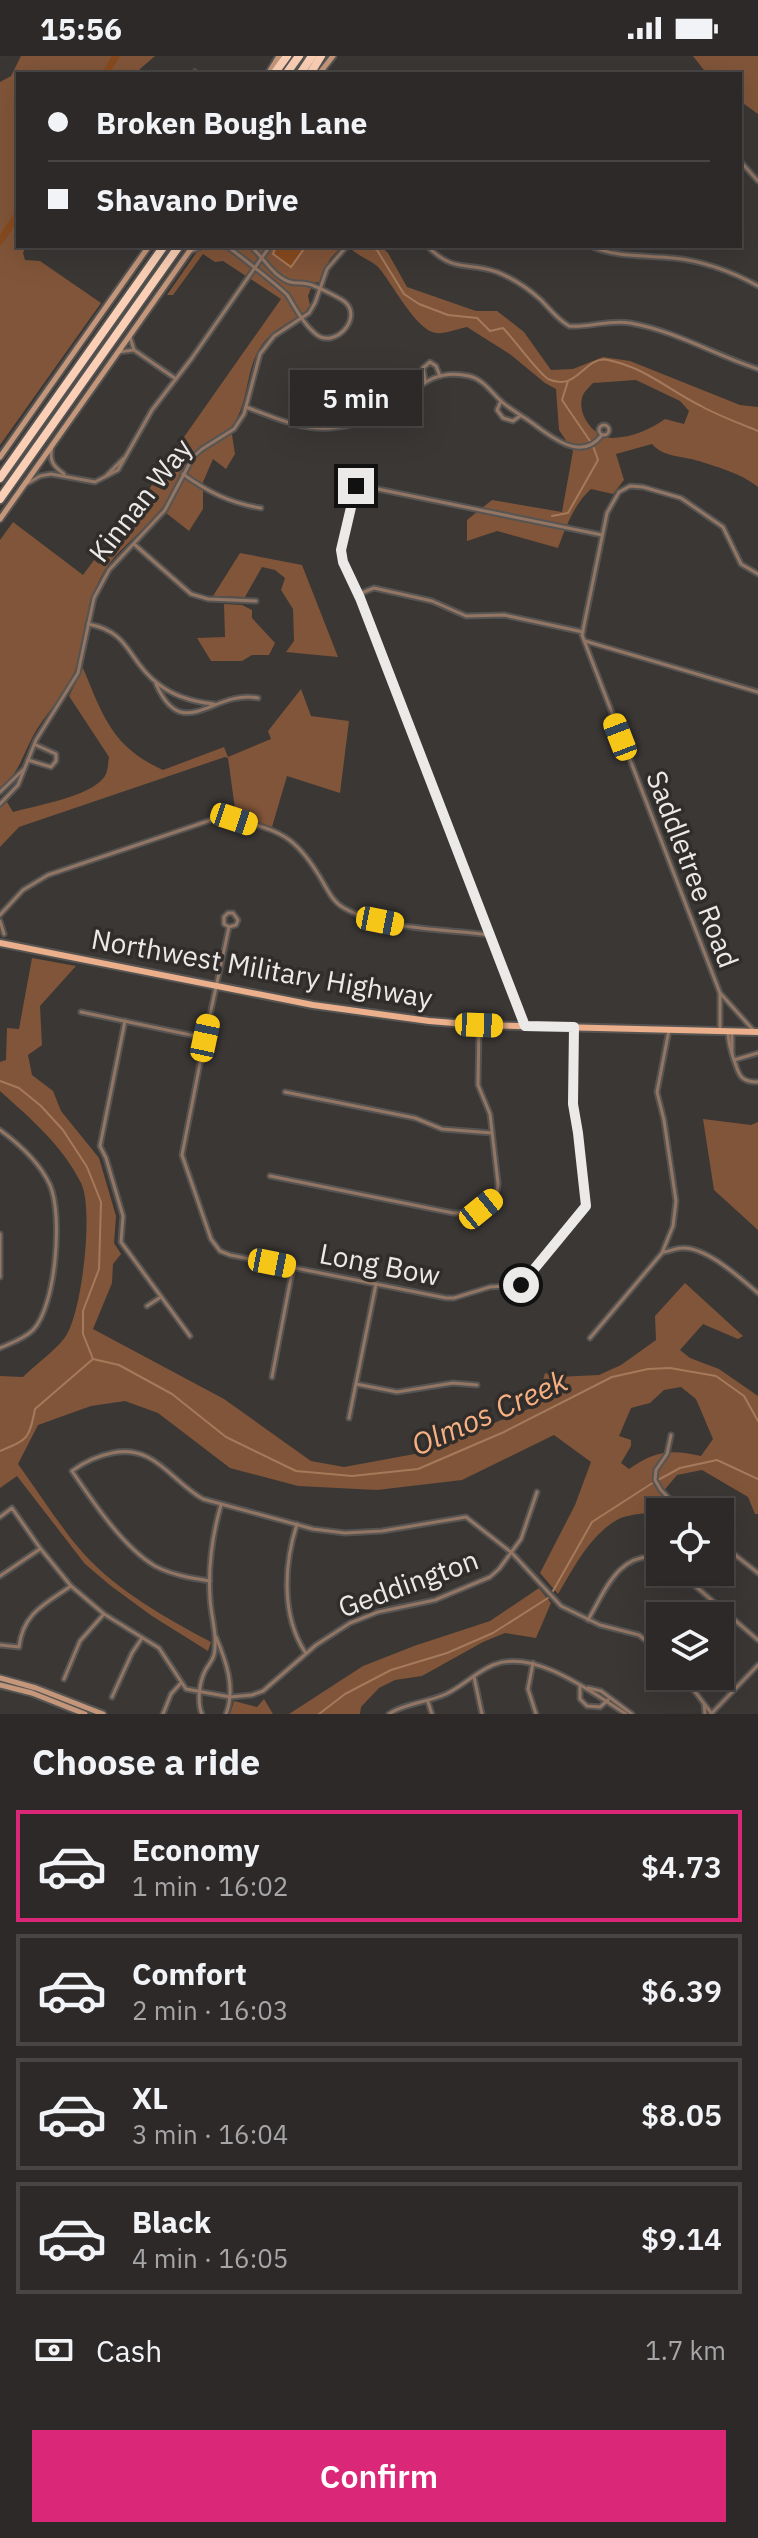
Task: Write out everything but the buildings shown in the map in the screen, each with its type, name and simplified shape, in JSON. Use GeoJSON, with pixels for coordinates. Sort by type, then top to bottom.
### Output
{"type":"FeatureCollection","features":[{"type":"Feature","properties":{"kind":"highway"},"geometry":{"type":"LineString","coordinates":[[273,72],[287,56]]}},
{"type":"Feature","properties":{"kind":"highway"},"geometry":{"type":"LineString","coordinates":[[0,478],[163,248]]}},
{"type":"Feature","properties":{"kind":"highway"},"geometry":{"type":"LineString","coordinates":[[0,499],[178,248]]}},
{"type":"Feature","properties":{"kind":"main road"},"geometry":{"type":"LineString","coordinates":[[321,72],[333,56]]}},
{"type":"Feature","properties":{"kind":"main road"},"geometry":{"type":"LineString","coordinates":[[0,457],[148,248]]}},
{"type":"Feature","properties":{"kind":"main road"},"geometry":{"type":"LineString","coordinates":[[0,519],[192,248]]}},
{"type":"Feature","properties":{"kind":"main road","name":"Northwest Military Highway"},"geometry":{"type":"LineString","coordinates":[[0,943],[354,1012],[479,1025],[756,1032]]}},
{"type":"Feature","properties":{"kind":"main road"},"geometry":{"type":"LineString","coordinates":[[0,1678],[85,1714]]}},
{"type":"Feature","properties":{"kind":"main road"},"geometry":{"type":"LineString","coordinates":[[0,1685],[22,1687],[103,1714]]}},
{"type":"Feature","properties":{"kind":"street"},"geometry":{"type":"LineString","coordinates":[[742,163],[758,181]]}},
{"type":"Feature","properties":{"kind":"street"},"geometry":{"type":"LineString","coordinates":[[188,253],[199,248]]}},
{"type":"Feature","properties":{"kind":"street"},"geometry":{"type":"LineString","coordinates":[[229,248],[287,294],[314,332],[328,339],[341,333],[351,314],[350,308],[340,298],[308,283],[294,284],[278,275],[252,248]]}},
{"type":"Feature","properties":{"kind":"street"},"geometry":{"type":"LineString","coordinates":[[24,485],[51,474],[95,482],[118,470],[152,410],[268,248]]}},
{"type":"Feature","properties":{"kind":"street","name":"Kinnan Way"},"geometry":{"type":"LineString","coordinates":[[0,803],[18,785],[34,745],[78,673],[94,598],[101,584],[118,559],[165,510],[183,474],[202,449],[234,429],[244,414],[260,354],[274,336],[302,318],[315,303],[331,264],[345,248]]}},
{"type":"Feature","properties":{"kind":"street"},"geometry":{"type":"LineString","coordinates":[[430,248],[448,262],[461,267],[495,272],[513,280],[534,294],[555,317],[569,326],[615,321],[634,324],[685,338],[758,369]]}},
{"type":"Feature","properties":{"kind":"street"},"geometry":{"type":"LineString","coordinates":[[598,248],[711,265],[758,286]]}},
{"type":"Feature","properties":{"kind":"street"},"geometry":{"type":"LineString","coordinates":[[287,294],[294,284]]}},
{"type":"Feature","properties":{"kind":"street"},"geometry":{"type":"LineString","coordinates":[[130,335],[134,350],[176,379]]}},
{"type":"Feature","properties":{"kind":"street"},"geometry":{"type":"LineString","coordinates":[[117,353],[134,350]]}},
{"type":"Feature","properties":{"kind":"street"},"geometry":{"type":"LineString","coordinates":[[425,381],[423,368],[430,362],[436,366],[440,376]]}},
{"type":"Feature","properties":{"kind":"street"},"geometry":{"type":"LineString","coordinates":[[246,407],[298,426],[327,429],[358,423],[389,409],[425,381],[440,376],[474,377],[551,438],[570,446],[589,445],[602,435]]}},
{"type":"Feature","properties":{"kind":"street"},"geometry":{"type":"LineString","coordinates":[[501,401],[497,410],[503,418],[513,421],[520,415]]}},
{"type":"Feature","properties":{"kind":"street"},"geometry":{"type":"LineString","coordinates":[[53,444],[53,465],[66,476]]}},
{"type":"Feature","properties":{"kind":"street"},"geometry":{"type":"LineString","coordinates":[[183,474],[227,501],[261,508]]}},
{"type":"Feature","properties":{"kind":"street"},"geometry":{"type":"LineString","coordinates":[[525,1026],[343,562],[341,550],[356,486],[362,485],[602,535]]}},
{"type":"Feature","properties":{"kind":"street","name":"Saddletree Road"},"geometry":{"type":"LineString","coordinates":[[720,1031],[720,993],[583,641],[583,632],[610,505],[624,488],[643,487],[681,498],[723,527],[741,564],[758,574]]}},
{"type":"Feature","properties":{"kind":"street"},"geometry":{"type":"LineString","coordinates":[[134,544],[191,594],[208,599],[256,601]]}},
{"type":"Feature","properties":{"kind":"street"},"geometry":{"type":"LineString","coordinates":[[358,594],[374,588],[432,601],[466,616],[504,615],[583,632]]}},
{"type":"Feature","properties":{"kind":"street"},"geometry":{"type":"LineString","coordinates":[[88,624],[119,637],[156,683],[179,696],[214,704]]}},
{"type":"Feature","properties":{"kind":"street"},"geometry":{"type":"LineString","coordinates":[[583,641],[758,692]]}},
{"type":"Feature","properties":{"kind":"street"},"geometry":{"type":"LineString","coordinates":[[156,683],[162,698],[171,707],[191,714],[237,696],[258,698]]}},
{"type":"Feature","properties":{"kind":"street"},"geometry":{"type":"LineString","coordinates":[[28,760],[46,767],[51,767],[56,761],[56,754],[52,751],[34,745]]}},
{"type":"Feature","properties":{"kind":"street","name":"Kinnan Way"},"geometry":{"type":"LineString","coordinates":[[0,792],[24,769]]}},
{"type":"Feature","properties":{"kind":"street"},"geometry":{"type":"LineString","coordinates":[[4,934],[0,918],[23,890],[48,875],[226,818],[285,837],[311,863],[337,903],[365,917],[402,926],[490,935]]}},
{"type":"Feature","properties":{"kind":"street","name":"Long Bow"},"geometry":{"type":"LineString","coordinates":[[229,927],[182,1155],[211,1239],[220,1251],[230,1255],[454,1298],[490,1287],[521,1285],[586,1206],[573,1104],[574,1027]]}},
{"type":"Feature","properties":{"kind":"street","name":"Saddletree Road"},"geometry":{"type":"LineString","coordinates":[[720,993],[756,1032]]}},
{"type":"Feature","properties":{"kind":"street"},"geometry":{"type":"LineString","coordinates":[[81,1012],[205,1038]]}},
{"type":"Feature","properties":{"kind":"street"},"geometry":{"type":"LineString","coordinates":[[125,1021],[100,1146],[123,1216],[121,1242],[190,1336]]}},
{"type":"Feature","properties":{"kind":"street"},"geometry":{"type":"LineString","coordinates":[[270,1176],[453,1213],[481,1209],[498,1192],[490,1114],[478,1085],[479,1025]]}},
{"type":"Feature","properties":{"kind":"street"},"geometry":{"type":"LineString","coordinates":[[590,1338],[662,1253],[673,1226],[676,1209],[664,1120],[657,1092],[669,1030]]}},
{"type":"Feature","properties":{"kind":"street"},"geometry":{"type":"LineString","coordinates":[[730,1031],[728,1046],[740,1078],[758,1082]]}},
{"type":"Feature","properties":{"kind":"street"},"geometry":{"type":"LineString","coordinates":[[734,1060],[758,1053]]}},
{"type":"Feature","properties":{"kind":"street"},"geometry":{"type":"LineString","coordinates":[[285,1092],[415,1118],[442,1129],[492,1133]]}},
{"type":"Feature","properties":{"kind":"street"},"geometry":{"type":"LineString","coordinates":[[100,1096],[109,1097]]}},
{"type":"Feature","properties":{"kind":"street"},"geometry":{"type":"LineString","coordinates":[[0,1130],[28,1154],[49,1184],[54,1197],[57,1232],[48,1305],[33,1330],[0,1348]]}},
{"type":"Feature","properties":{"kind":"street"},"geometry":{"type":"LineString","coordinates":[[0,1234],[0,1277]]}},
{"type":"Feature","properties":{"kind":"street"},"geometry":{"type":"LineString","coordinates":[[662,1253],[682,1248],[697,1251],[725,1266],[758,1293]]}},
{"type":"Feature","properties":{"kind":"street"},"geometry":{"type":"LineString","coordinates":[[272,1377],[293,1267]]}},
{"type":"Feature","properties":{"kind":"street"},"geometry":{"type":"LineString","coordinates":[[349,1418],[376,1284]]}},
{"type":"Feature","properties":{"kind":"street"},"geometry":{"type":"LineString","coordinates":[[147,1306],[161,1297]]}},
{"type":"Feature","properties":{"kind":"street"},"geometry":{"type":"LineString","coordinates":[[356,1384],[397,1392],[453,1383],[477,1385]]}},
{"type":"Feature","properties":{"kind":"street"},"geometry":{"type":"LineString","coordinates":[[669,1498],[655,1480],[656,1470],[667,1454],[671,1435]]}},
{"type":"Feature","properties":{"kind":"street"},"geometry":{"type":"LineString","coordinates":[[210,1581],[188,1578],[154,1565],[139,1553],[95,1504],[72,1471],[102,1455],[132,1451],[142,1453],[189,1491],[221,1505],[333,1532],[364,1533],[466,1517],[512,1553],[557,1603],[588,1620],[639,1635],[646,1641]]}},
{"type":"Feature","properties":{"kind":"street","name":"Geddington"},"geometry":{"type":"LineString","coordinates":[[181,1683],[186,1689],[200,1693],[230,1697],[263,1691],[335,1631],[364,1617],[435,1600],[485,1580],[495,1574],[512,1553],[527,1526],[537,1492]]}},
{"type":"Feature","properties":{"kind":"street"},"geometry":{"type":"LineString","coordinates":[[202,1714],[200,1693],[205,1671],[213,1658],[215,1634],[210,1581],[212,1537],[221,1505]]}},
{"type":"Feature","properties":{"kind":"street"},"geometry":{"type":"LineString","coordinates":[[0,1517],[12,1508],[71,1586],[104,1614],[159,1648],[166,1656],[181,1683],[171,1694],[163,1714]]}},
{"type":"Feature","properties":{"kind":"street"},"geometry":{"type":"LineString","coordinates":[[297,1524],[288,1562],[288,1595],[296,1634],[306,1653]]}},
{"type":"Feature","properties":{"kind":"street"},"geometry":{"type":"LineString","coordinates":[[0,1576],[40,1548]]}},
{"type":"Feature","properties":{"kind":"street"},"geometry":{"type":"LineString","coordinates":[[734,1554],[758,1573]]}},
{"type":"Feature","properties":{"kind":"street"},"geometry":{"type":"LineString","coordinates":[[588,1620],[622,1566],[646,1557]]}},
{"type":"Feature","properties":{"kind":"street"},"geometry":{"type":"LineString","coordinates":[[0,1645],[19,1647],[27,1620],[71,1586]]}},
{"type":"Feature","properties":{"kind":"street"},"geometry":{"type":"LineString","coordinates":[[695,1586],[758,1640]]}},
{"type":"Feature","properties":{"kind":"street"},"geometry":{"type":"LineString","coordinates":[[64,1679],[80,1641],[104,1614]]}},
{"type":"Feature","properties":{"kind":"street"},"geometry":{"type":"LineString","coordinates":[[215,1634],[228,1669],[230,1697],[226,1714]]}},
{"type":"Feature","properties":{"kind":"street"},"geometry":{"type":"LineString","coordinates":[[112,1697],[142,1638]]}},
{"type":"Feature","properties":{"kind":"street"},"geometry":{"type":"LineString","coordinates":[[389,1714],[456,1689],[489,1667],[512,1660],[533,1663],[588,1688],[632,1714]]}},
{"type":"Feature","properties":{"kind":"street"},"geometry":{"type":"LineString","coordinates":[[533,1663],[528,1694],[536,1714]]}},
{"type":"Feature","properties":{"kind":"street"},"geometry":{"type":"LineString","coordinates":[[694,1690],[711,1714],[758,1665]]}},
{"type":"Feature","properties":{"kind":"street"},"geometry":{"type":"LineString","coordinates":[[474,1677],[482,1714]]}},
{"type":"Feature","properties":{"kind":"street"},"geometry":{"type":"LineString","coordinates":[[581,1685],[580,1699],[587,1706],[600,1707],[608,1699]]}},
{"type":"Feature","properties":{"kind":"street"},"geometry":{"type":"LineString","coordinates":[[608,1699],[626,1714]]}},
{"type":"Feature","properties":{"kind":"street"},"geometry":{"type":"LineString","coordinates":[[428,1701],[432,1714]]}},
{"type":"Feature","properties":{"kind":"street"},"geometry":{"type":"LineString","coordinates":[[704,1704],[705,1714]]}},
{"type":"Feature","properties":{"kind":"shaded area"},"geometry":{"type":"Polygon","coordinates":[[[21,56],[155,56],[139,72],[16,72],[16,248],[25,248],[25,260],[40,261],[101,303],[0,445],[0,82],[11,76],[21,56]]]}},
{"type":"Feature","properties":{"kind":"shaded area"},"geometry":{"type":"Polygon","coordinates":[[[693,56],[758,56],[758,114],[742,102],[742,72],[705,72],[693,56]]]}},
{"type":"Feature","properties":{"kind":"shaded area"},"geometry":{"type":"Polygon","coordinates":[[[200,248],[260,248],[267,255],[272,248],[340,248],[330,259],[319,282],[313,283],[308,296],[310,305],[306,311],[274,332],[258,351],[242,407],[231,428],[235,454],[226,469],[213,459],[203,482],[203,509],[189,531],[161,509],[107,567],[91,600],[73,675],[37,729],[16,771],[0,789],[0,540],[13,522],[83,575],[94,560],[99,564],[281,299],[223,261],[215,262],[203,254],[173,295],[167,295],[200,248]]]}},
{"type":"Feature","properties":{"kind":"shaded area"},"geometry":{"type":"Polygon","coordinates":[[[275,248],[305,248],[291,267],[273,254],[275,248]]]}},
{"type":"Feature","properties":{"kind":"shaded area"},"geometry":{"type":"Polygon","coordinates":[[[351,248],[382,248],[407,287],[476,311],[497,311],[524,332],[551,370],[573,369],[603,357],[630,361],[740,405],[758,407],[758,487],[730,471],[667,454],[652,444],[616,454],[624,480],[613,494],[591,489],[585,495],[571,516],[558,548],[497,531],[467,541],[467,520],[492,500],[562,512],[573,451],[559,430],[556,389],[467,327],[440,333],[428,330],[412,315],[378,267],[351,248]],[[636,380],[593,383],[582,400],[584,415],[592,429],[613,438],[640,432],[665,419],[684,424],[689,411],[680,401],[636,380]]]}},
{"type":"Feature","properties":{"kind":"shaded area"},"geometry":{"type":"Polygon","coordinates":[[[240,553],[302,565],[338,657],[286,652],[294,641],[293,609],[281,590],[285,578],[275,570],[262,567],[245,597],[213,596],[240,553]]]}},
{"type":"Feature","properties":{"kind":"shaded area"},"geometry":{"type":"Polygon","coordinates":[[[224,604],[242,605],[252,610],[252,618],[275,643],[269,655],[252,655],[242,661],[211,661],[197,638],[225,637],[224,604]]]}},
{"type":"Feature","properties":{"kind":"shaded area"},"geometry":{"type":"Polygon","coordinates":[[[83,668],[111,728],[132,751],[163,770],[224,747],[228,757],[271,739],[268,731],[301,689],[311,716],[349,721],[340,793],[287,776],[272,827],[236,816],[228,758],[225,757],[19,827],[0,847],[0,807],[7,802],[13,812],[63,799],[88,790],[106,774],[109,757],[69,696],[83,668]]]}},
{"type":"Feature","properties":{"kind":"shaded area"},"geometry":{"type":"Polygon","coordinates":[[[32,958],[76,966],[40,1006],[42,1045],[28,1055],[32,1075],[53,1091],[61,1111],[99,1158],[116,1216],[114,1243],[121,1254],[113,1264],[112,1283],[93,1329],[224,1399],[311,1461],[344,1467],[420,1453],[536,1406],[545,1373],[557,1377],[599,1375],[621,1365],[656,1340],[655,1316],[685,1283],[743,1336],[738,1339],[703,1324],[680,1350],[690,1358],[719,1369],[758,1396],[758,1514],[755,1514],[748,1497],[702,1470],[677,1475],[661,1494],[665,1498],[646,1498],[646,1513],[623,1517],[598,1535],[576,1563],[558,1594],[540,1573],[575,1505],[591,1462],[554,1435],[462,1480],[377,1490],[298,1486],[230,1468],[158,1413],[125,1401],[91,1406],[38,1425],[18,1464],[67,1533],[98,1568],[128,1592],[211,1642],[208,1651],[152,1616],[85,1564],[17,1476],[0,1488],[0,1376],[23,1377],[67,1334],[77,1304],[86,1236],[85,1196],[73,1169],[45,1133],[0,1091],[0,1062],[6,1060],[7,1028],[19,1029],[32,958]],[[681,1387],[664,1390],[650,1403],[631,1408],[619,1436],[631,1440],[631,1446],[621,1463],[629,1469],[663,1453],[701,1456],[713,1439],[696,1399],[681,1387]]]}},
{"type":"Feature","properties":{"kind":"shaded area"},"geometry":{"type":"Polygon","coordinates":[[[703,1119],[751,1125],[758,1122],[758,1230],[714,1190],[703,1119]]]}},
{"type":"Feature","properties":{"kind":"shaded area"},"geometry":{"type":"Polygon","coordinates":[[[539,1588],[551,1603],[536,1638],[505,1633],[422,1676],[395,1680],[379,1688],[361,1707],[360,1714],[289,1714],[363,1666],[490,1621],[539,1588]]]}},
{"type":"Feature","properties":{"kind":"shaded area"},"geometry":{"type":"Polygon","coordinates":[[[264,1699],[273,1714],[230,1714],[234,1701],[257,1707],[264,1699]]]}},
{"type":"Feature","properties":{"kind":"waterway"},"geometry":{"type":"LineString","coordinates":[[106,72],[116,56]]}},
{"type":"Feature","properties":{"kind":"waterway"},"geometry":{"type":"LineString","coordinates":[[0,241],[16,217]]}},
{"type":"Feature","properties":{"kind":"waterway"},"geometry":{"type":"LineString","coordinates":[[372,248],[377,250],[404,294],[419,304],[448,315],[477,318],[490,331],[503,328],[548,379],[567,381],[600,360],[621,363],[708,410],[758,431]]}},
{"type":"Feature","properties":{"kind":"waterway"},"geometry":{"type":"LineString","coordinates":[[568,381],[562,400],[590,441]]}},
{"type":"Feature","properties":{"kind":"waterway"},"geometry":{"type":"LineString","coordinates":[[552,516],[568,513],[598,460],[593,446]]}},
{"type":"Feature","properties":{"kind":"waterway"},"geometry":{"type":"LineString","coordinates":[[0,1081],[19,1088],[63,1130],[87,1167],[101,1202],[99,1269],[83,1311],[83,1334],[93,1359]]}},
{"type":"Feature","properties":{"kind":"waterway","name":"Olmos Creek"},"geometry":{"type":"LineString","coordinates":[[0,1451],[26,1437],[35,1409],[93,1359],[119,1365],[172,1394],[226,1437],[296,1471],[352,1476],[418,1469],[504,1432],[612,1377],[648,1369],[670,1368],[716,1376],[744,1396],[758,1421]]}},
{"type":"Feature","properties":{"kind":"waterway"},"geometry":{"type":"LineString","coordinates":[[658,1480],[680,1468],[717,1460],[758,1479]]}},
{"type":"Feature","properties":{"kind":"waterway"},"geometry":{"type":"LineString","coordinates":[[553,1591],[592,1522],[654,1482]]}},
{"type":"Feature","properties":{"kind":"waterway"},"geometry":{"type":"LineString","coordinates":[[319,1714],[345,1694],[391,1670],[447,1653],[493,1633],[548,1598]]}},
{"type":"Feature","properties":{"kind":"route"},"geometry":{"type":"LineString","coordinates":[[356,486],[341,550],[343,562],[360,598],[525,1026],[574,1027],[573,1104],[586,1206],[521,1285]]}}]}
